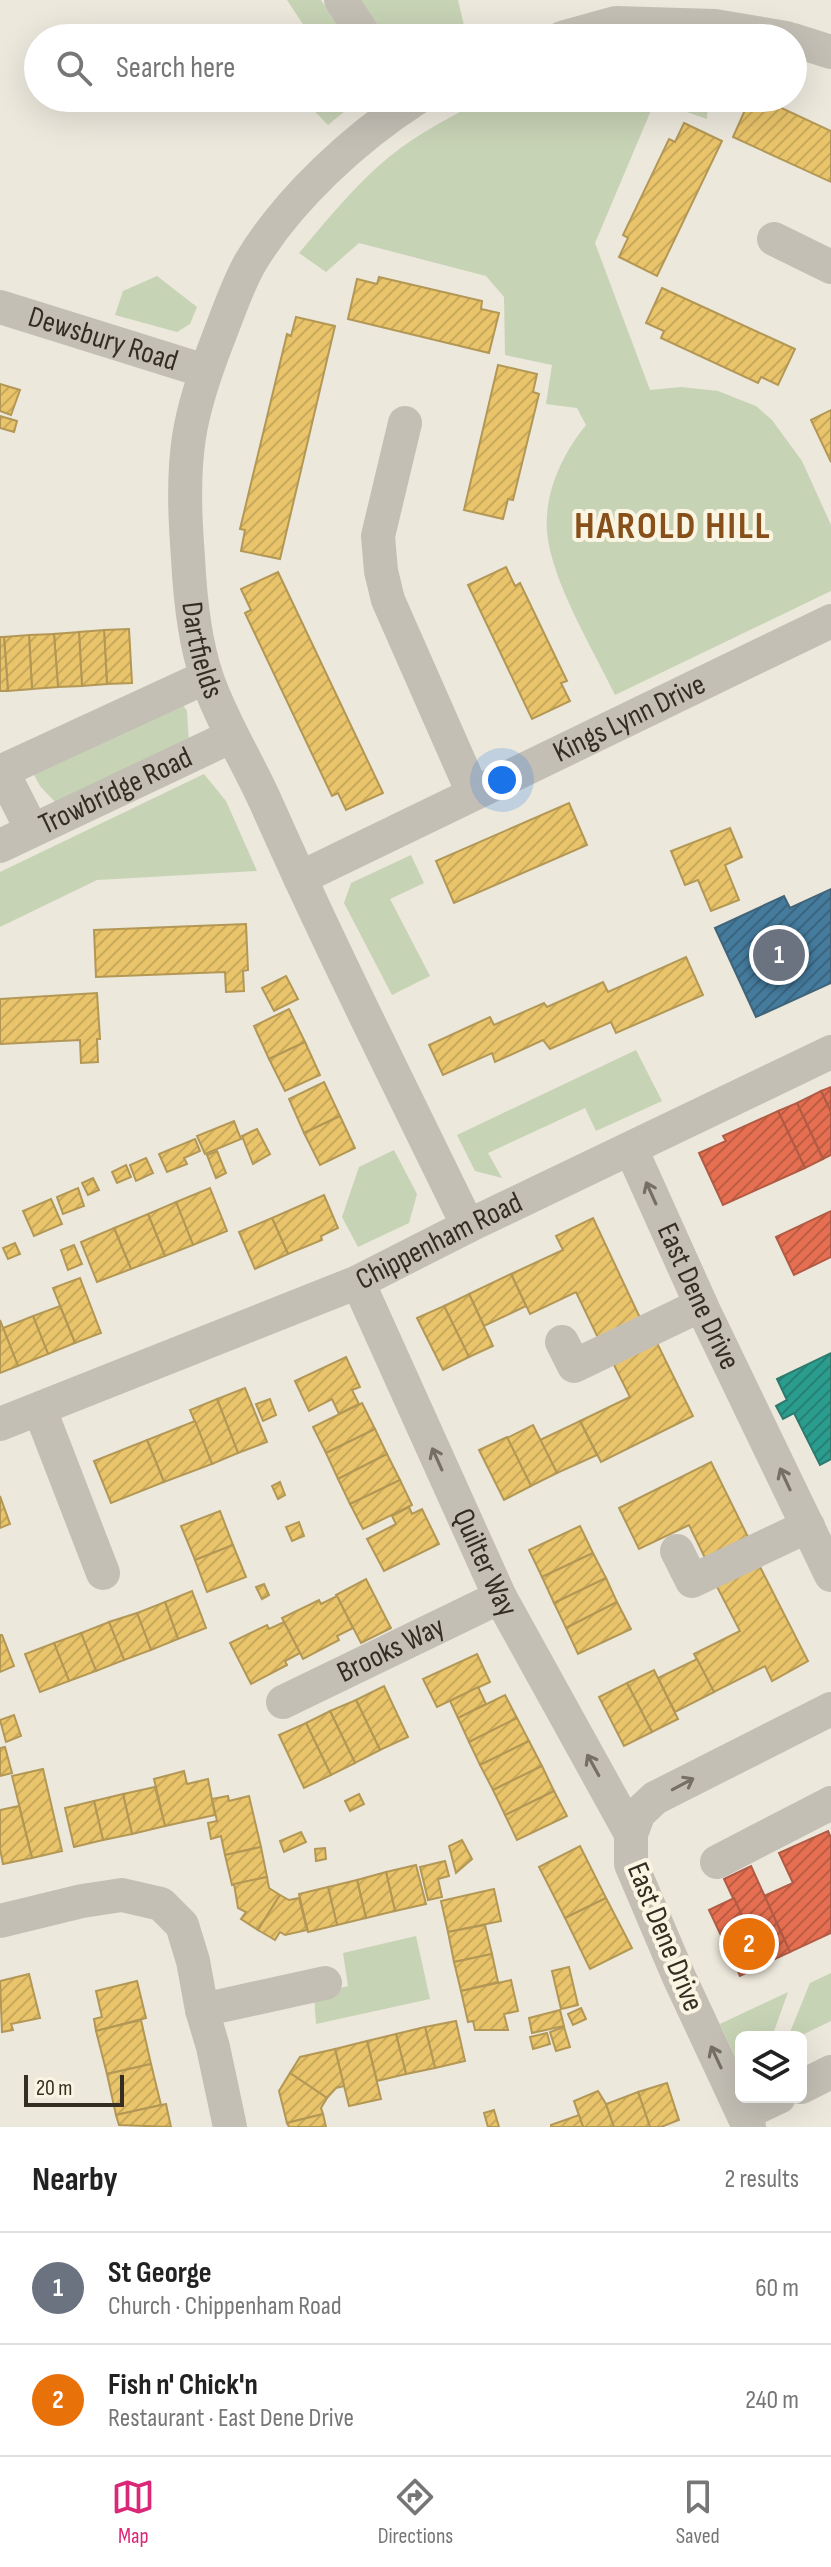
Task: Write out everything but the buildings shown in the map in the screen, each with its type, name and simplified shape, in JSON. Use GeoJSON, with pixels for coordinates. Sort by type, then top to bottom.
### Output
{"type":"FeatureCollection","features":[{"type":"Feature","properties":{"kind":"street"},"geometry":{"type":"LineString","coordinates":[[341,0],[357,24]]}},
{"type":"Feature","properties":{"kind":"street"},"geometry":{"type":"LineString","coordinates":[[612,24],[649,24]]}},
{"type":"Feature","properties":{"kind":"street"},"geometry":{"type":"LineString","coordinates":[[807,44],[831,52]]}},
{"type":"Feature","properties":{"kind":"street","name":"Dartfields"},"geometry":{"type":"LineString","coordinates":[[396,112],[331,164],[277,226],[250,263],[205,371],[189,437],[184,513],[192,606],[206,677],[468,1226]]}},
{"type":"Feature","properties":{"kind":"street"},"geometry":{"type":"LineString","coordinates":[[774,239],[831,267]]}},
{"type":"Feature","properties":{"kind":"street","name":"Dewsbury Road"},"geometry":{"type":"LineString","coordinates":[[0,307],[205,371]]}},
{"type":"Feature","properties":{"kind":"street"},"geometry":{"type":"LineString","coordinates":[[405,423],[378,536],[381,571],[388,600],[473,793]]}},
{"type":"Feature","properties":{"kind":"street","name":"Kings Lynn Drive"},"geometry":{"type":"LineString","coordinates":[[300,878],[831,621]]}},
{"type":"Feature","properties":{"kind":"street"},"geometry":{"type":"LineString","coordinates":[[32,830],[1,772],[206,677]]}},
{"type":"Feature","properties":{"kind":"street","name":"Trowbridge Road"},"geometry":{"type":"LineString","coordinates":[[0,846],[232,736]]}},
{"type":"Feature","properties":{"kind":"street","name":"Chippenham Road"},"geometry":{"type":"LineString","coordinates":[[0,1424],[358,1282],[831,1052]]}},
{"type":"Feature","properties":{"kind":"street","name":"East Dene Drive"},"geometry":{"type":"LineString","coordinates":[[631,1149],[701,1305],[831,1575]]}},
{"type":"Feature","properties":{"kind":"street","name":"Quilter Way"},"geometry":{"type":"LineString","coordinates":[[358,1282],[500,1597],[631,1834]]}},
{"type":"Feature","properties":{"kind":"street"},"geometry":{"type":"LineString","coordinates":[[562,1342],[574,1366],[701,1305]]}},
{"type":"Feature","properties":{"kind":"street"},"geometry":{"type":"LineString","coordinates":[[40,1410],[103,1573]]}},
{"type":"Feature","properties":{"kind":"street"},"geometry":{"type":"LineString","coordinates":[[677,1551],[692,1581],[808,1526]]}},
{"type":"Feature","properties":{"kind":"street","name":"Brooks Way"},"geometry":{"type":"LineString","coordinates":[[283,1702],[500,1597]]}},
{"type":"Feature","properties":{"kind":"street","name":"East Dene Drive"},"geometry":{"type":"LineString","coordinates":[[746,2121],[631,1864],[631,1834],[639,1813],[655,1798],[831,1709]]}},
{"type":"Feature","properties":{"kind":"street"},"geometry":{"type":"LineString","coordinates":[[717,1862],[831,1803]]}},
{"type":"Feature","properties":{"kind":"street"},"geometry":{"type":"LineString","coordinates":[[0,1921],[82,1901],[122,1895],[161,1904],[182,1925],[230,2127]]}},
{"type":"Feature","properties":{"kind":"street"},"geometry":{"type":"LineString","coordinates":[[202,2010],[325,1983]]}},
{"type":"Feature","properties":{"kind":"street"},"geometry":{"type":"LineString","coordinates":[[807,2084],[831,2072]]}},
{"type":"Feature","properties":{"kind":"street"},"geometry":{"type":"LineString","coordinates":[[746,2121],[771,2103]]}},
{"type":"Feature","properties":{"kind":"green space"},"geometry":{"type":"Polygon","coordinates":[[[287,0],[321,0],[337,24],[303,24],[287,0]]]}},
{"type":"Feature","properties":{"kind":"green space"},"geometry":{"type":"Polygon","coordinates":[[[358,0],[458,0],[464,24],[374,24],[358,0]]]}},
{"type":"Feature","properties":{"kind":"green space"},"geometry":{"type":"Polygon","coordinates":[[[315,112],[344,112],[328,125],[315,112]]]}},
{"type":"Feature","properties":{"kind":"green space"},"geometry":{"type":"Polygon","coordinates":[[[461,112],[650,112],[595,243],[650,390],[681,387],[718,391],[756,406],[772,420],[802,461],[831,525],[831,591],[615,695],[564,593],[547,531],[549,502],[557,474],[586,425],[577,408],[546,404],[552,365],[505,355],[504,297],[486,276],[359,243],[326,272],[299,253],[353,191],[400,148],[461,112]]]}},
{"type":"Feature","properties":{"kind":"green space"},"geometry":{"type":"Polygon","coordinates":[[[687,112],[707,112],[707,119],[687,112]]]}},
{"type":"Feature","properties":{"kind":"green space"},"geometry":{"type":"Polygon","coordinates":[[[157,276],[197,307],[190,324],[177,332],[115,315],[123,291],[157,276]]]}},
{"type":"Feature","properties":{"kind":"green space"},"geometry":{"type":"Polygon","coordinates":[[[178,698],[187,711],[189,743],[57,804],[40,786],[30,767],[178,698]]]}},
{"type":"Feature","properties":{"kind":"green space"},"geometry":{"type":"Polygon","coordinates":[[[204,774],[226,801],[257,871],[97,880],[0,927],[0,872],[204,774]]]}},
{"type":"Feature","properties":{"kind":"green space"},"geometry":{"type":"Polygon","coordinates":[[[411,855],[424,883],[390,899],[430,976],[392,995],[344,903],[351,883],[411,855]]]}},
{"type":"Feature","properties":{"kind":"green space"},"geometry":{"type":"Polygon","coordinates":[[[636,1050],[662,1101],[596,1131],[585,1108],[488,1153],[502,1178],[475,1171],[457,1135],[636,1050]]]}},
{"type":"Feature","properties":{"kind":"green space"},"geometry":{"type":"Polygon","coordinates":[[[394,1150],[417,1194],[409,1223],[358,1247],[342,1217],[359,1167],[394,1150]]]}},
{"type":"Feature","properties":{"kind":"green space"},"geometry":{"type":"Polygon","coordinates":[[[416,1936],[430,1999],[316,2024],[314,1995],[348,1986],[343,1953],[416,1936]]]}},
{"type":"Feature","properties":{"kind":"green space"},"geometry":{"type":"Polygon","coordinates":[[[831,1973],[831,2021],[807,2033],[790,2031],[810,1983],[831,1973]]]}},
{"type":"Feature","properties":{"kind":"green space"},"geometry":{"type":"Polygon","coordinates":[[[788,1992],[774,2031],[735,2031],[735,2056],[720,2024],[788,1992]]]}},
{"type":"Feature","properties":{"kind":"place","name":"St George"},"geometry":{"type":"Point","coordinates":[779,955]}},
{"type":"Feature","properties":{"kind":"place","name":"Fish n' Chick'n"},"geometry":{"type":"Point","coordinates":[749,1944]}},
{"type":"Feature","properties":{"kind":"district","name":"HAROLD HILL"},"geometry":{"type":"Point","coordinates":[673,526]}}]}
